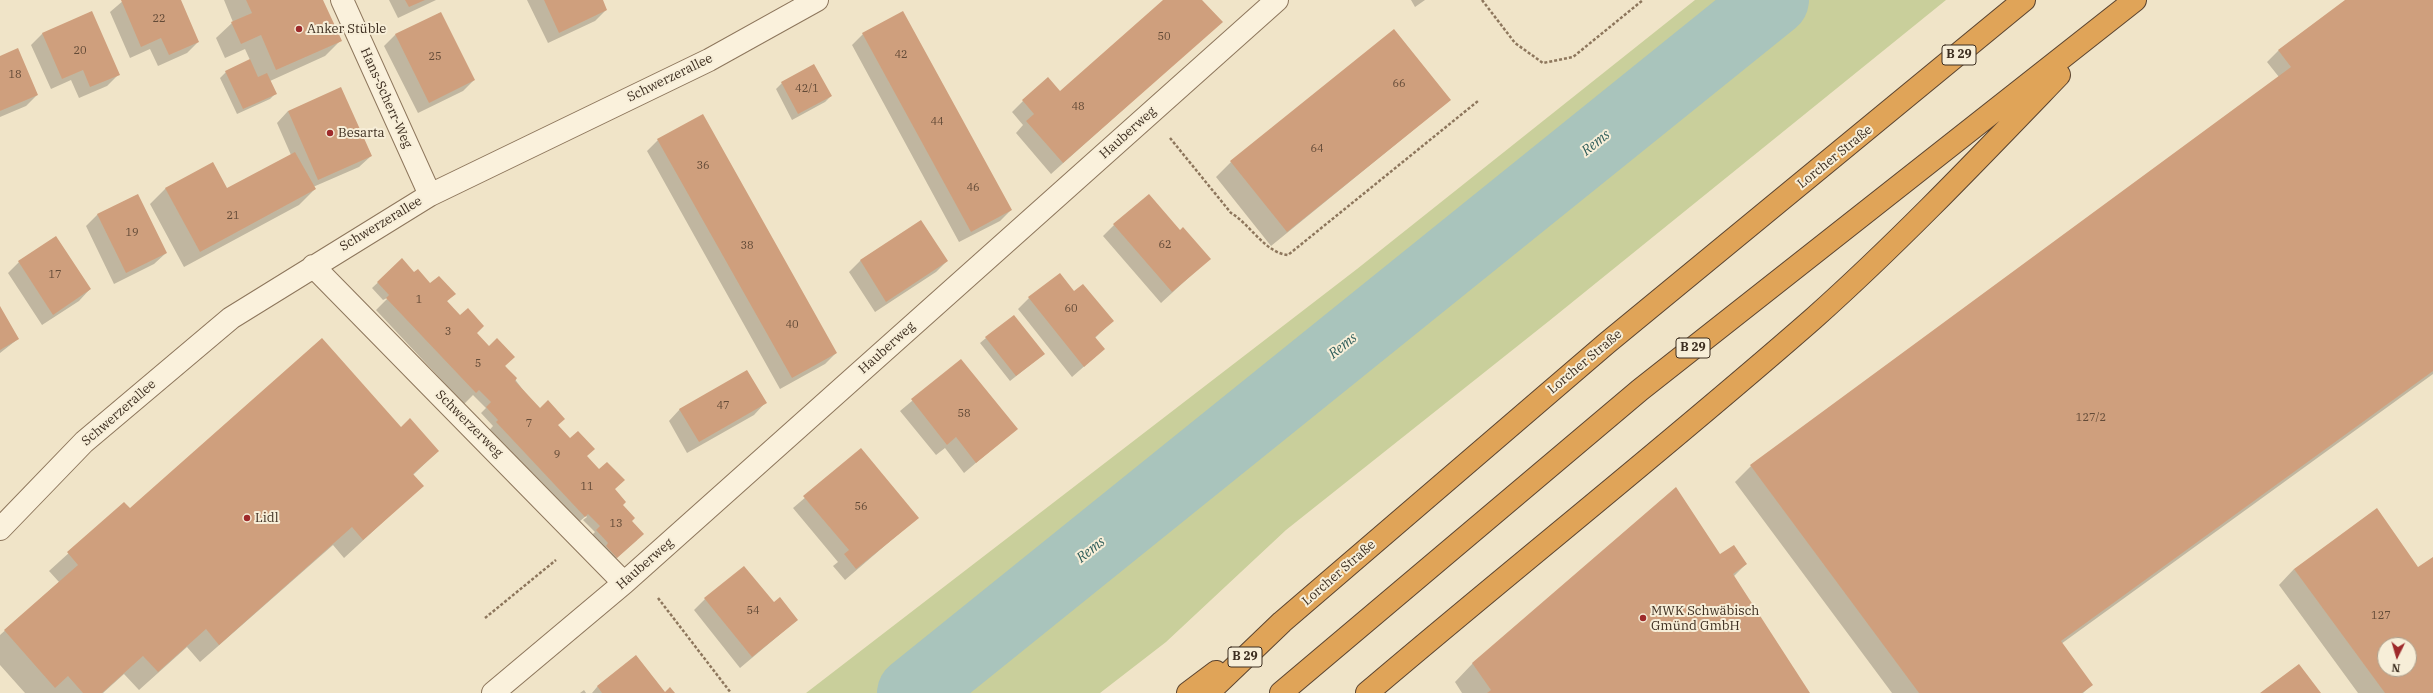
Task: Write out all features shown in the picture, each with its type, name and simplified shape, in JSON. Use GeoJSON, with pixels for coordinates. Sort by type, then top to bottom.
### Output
{"type":"FeatureCollection","features":[{"type":"Feature","properties":{"kind":"highway","name":"Lorcher Straße"},"geometry":{"type":"LineString","coordinates":[[1282,622],[1607,343],[2024,0]]}},
{"type":"Feature","properties":{"kind":"highway","name":"B 29"},"geometry":{"type":"LineString","coordinates":[[1281,693],[1640,390],[2135,0]]}},
{"type":"Feature","properties":{"kind":"highway"},"geometry":{"type":"LineString","coordinates":[[1367,693],[1632,472],[1813,318],[1880,257],[1954,184],[2115,16]]}},
{"type":"Feature","properties":{"kind":"highway","name":"B 29"},"geometry":{"type":"LineString","coordinates":[[1208,693],[1282,622]]}},
{"type":"Feature","properties":{"kind":"highway"},"geometry":{"type":"LineString","coordinates":[[1188,693],[1282,622]]}},
{"type":"Feature","properties":{"kind":"street","name":"Hans-Scherr-Weg"},"geometry":{"type":"LineString","coordinates":[[342,0],[430,195]]}},
{"type":"Feature","properties":{"kind":"street","name":"Schwerzerallee"},"geometry":{"type":"LineString","coordinates":[[0,529],[84,442],[231,318],[430,195],[709,60],[817,0]]}},
{"type":"Feature","properties":{"kind":"street","name":"Hauberweg"},"geometry":{"type":"LineString","coordinates":[[493,693],[624,583],[1277,0]]}},
{"type":"Feature","properties":{"kind":"street","name":"Schwerzerweg"},"geometry":{"type":"LineString","coordinates":[[313,266],[624,583]]}},
{"type":"Feature","properties":{"kind":"path"},"geometry":{"type":"LineString","coordinates":[[1482,0],[1515,43],[1543,63],[1573,57],[1642,0]]}},
{"type":"Feature","properties":{"kind":"path"},"geometry":{"type":"LineString","coordinates":[[1150,113],[1231,213],[1241,219],[1277,254],[1288,255],[1478,101]]}},
{"type":"Feature","properties":{"kind":"path"},"geometry":{"type":"LineString","coordinates":[[485,618],[582,539]]}},
{"type":"Feature","properties":{"kind":"path"},"geometry":{"type":"LineString","coordinates":[[624,583],[658,598],[731,693]]}},
{"type":"Feature","properties":{"kind":"green space"},"geometry":{"type":"Polygon","coordinates":[[[1695,0],[1946,0],[1549,321],[1286,530],[1166,642],[1100,693],[806,693],[1357,269],[1695,0]]]}},
{"type":"Feature","properties":{"kind":"building"},"geometry":{"type":"Polygon","coordinates":[[[121,0],[181,0],[199,42],[169,55],[161,38],[141,47],[121,0]]]}},
{"type":"Feature","properties":{"kind":"building"},"geometry":{"type":"Polygon","coordinates":[[[246,0],[323,0],[342,41],[276,70],[261,35],[241,44],[231,22],[252,13],[246,0]]]}},
{"type":"Feature","properties":{"kind":"building"},"geometry":{"type":"Polygon","coordinates":[[[405,0],[425,0],[409,7],[405,0]]]}},
{"type":"Feature","properties":{"kind":"building"},"geometry":{"type":"Polygon","coordinates":[[[544,0],[603,0],[607,10],[559,33],[544,0]]]}},
{"type":"Feature","properties":{"kind":"building"},"geometry":{"type":"Polygon","coordinates":[[[1163,0],[1202,0],[1223,22],[1063,163],[1026,121],[1034,114],[1022,100],[1048,77],[1060,91],[1163,0]]]}},
{"type":"Feature","properties":{"kind":"building"},"geometry":{"type":"Polygon","coordinates":[[[2345,0],[2433,0],[2433,371],[2061,641],[2093,685],[2082,693],[1919,693],[1750,465],[2291,67],[2278,50],[2345,0]]]}},
{"type":"Feature","properties":{"kind":"building"},"geometry":{"type":"Polygon","coordinates":[[[92,11],[120,75],[90,87],[83,70],[62,79],[42,33],[92,11]]]}},
{"type":"Feature","properties":{"kind":"building"},"geometry":{"type":"Polygon","coordinates":[[[903,11],[1012,210],[971,232],[862,33],[903,11]]]}},
{"type":"Feature","properties":{"kind":"building"},"geometry":{"type":"Polygon","coordinates":[[[441,12],[475,80],[429,103],[395,34],[441,12]]]}},
{"type":"Feature","properties":{"kind":"building"},"geometry":{"type":"Polygon","coordinates":[[[1394,29],[1451,100],[1287,232],[1230,161],[1394,29]]]}},
{"type":"Feature","properties":{"kind":"building"},"geometry":{"type":"Polygon","coordinates":[[[18,48],[38,95],[0,111],[0,56],[18,48]]]}},
{"type":"Feature","properties":{"kind":"building"},"geometry":{"type":"Polygon","coordinates":[[[250,59],[258,77],[267,73],[277,94],[243,109],[225,71],[250,59]]]}},
{"type":"Feature","properties":{"kind":"building"},"geometry":{"type":"Polygon","coordinates":[[[814,64],[832,96],[798,114],[781,82],[814,64]]]}},
{"type":"Feature","properties":{"kind":"building","name":"Besarta"},"geometry":{"type":"Polygon","coordinates":[[[341,87],[372,156],[318,180],[288,111],[341,87]]]}},
{"type":"Feature","properties":{"kind":"building"},"geometry":{"type":"Polygon","coordinates":[[[703,114],[837,353],[792,378],[657,139],[703,114]]]}},
{"type":"Feature","properties":{"kind":"building"},"geometry":{"type":"Polygon","coordinates":[[[295,152],[316,189],[200,252],[165,188],[213,162],[227,188],[295,152]]]}},
{"type":"Feature","properties":{"kind":"building"},"geometry":{"type":"Polygon","coordinates":[[[138,194],[167,253],[126,273],[97,214],[138,194]]]}},
{"type":"Feature","properties":{"kind":"building"},"geometry":{"type":"Polygon","coordinates":[[[1149,194],[1180,230],[1183,227],[1211,259],[1172,292],[1113,224],[1149,194]]]}},
{"type":"Feature","properties":{"kind":"building"},"geometry":{"type":"Polygon","coordinates":[[[921,220],[948,261],[886,302],[860,260],[921,220]]]}},
{"type":"Feature","properties":{"kind":"building"},"geometry":{"type":"Polygon","coordinates":[[[56,236],[91,289],[53,315],[18,261],[56,236]]]}},
{"type":"Feature","properties":{"kind":"building"},"geometry":{"type":"Polygon","coordinates":[[[402,258],[414,272],[418,269],[430,283],[439,276],[456,294],[447,301],[460,315],[468,308],[484,326],[477,333],[489,346],[497,338],[515,357],[505,366],[517,378],[515,381],[540,408],[548,400],[565,419],[558,425],[570,438],[578,431],[595,449],[587,456],[599,469],[607,462],[625,480],[615,489],[626,502],[623,505],[635,518],[632,521],[644,534],[617,558],[606,546],[608,543],[596,530],[600,526],[588,514],[585,517],[496,422],[498,420],[486,407],[491,402],[479,390],[476,393],[386,298],[389,295],[377,282],[402,258]]]}},
{"type":"Feature","properties":{"kind":"building"},"geometry":{"type":"Polygon","coordinates":[[[1060,273],[1074,291],[1083,284],[1114,321],[1095,337],[1105,349],[1084,367],[1028,297],[1060,273]]]}},
{"type":"Feature","properties":{"kind":"building"},"geometry":{"type":"Polygon","coordinates":[[[0,306],[19,339],[0,350],[0,306]]]}},
{"type":"Feature","properties":{"kind":"building"},"geometry":{"type":"Polygon","coordinates":[[[1014,315],[1045,354],[1016,376],[985,337],[1014,315]]]}},
{"type":"Feature","properties":{"kind":"building","name":"Lidl"},"geometry":{"type":"Polygon","coordinates":[[[322,338],[401,427],[410,418],[439,451],[413,474],[424,486],[363,540],[352,527],[219,645],[206,629],[158,672],[143,656],[102,693],[83,693],[68,676],[55,688],[4,630],[78,565],[67,552],[124,502],[130,508],[322,338]]]}},
{"type":"Feature","properties":{"kind":"building"},"geometry":{"type":"Polygon","coordinates":[[[961,359],[1018,429],[976,463],[956,437],[947,445],[911,399],[961,359]]]}},
{"type":"Feature","properties":{"kind":"building"},"geometry":{"type":"Polygon","coordinates":[[[747,370],[767,403],[699,442],[679,409],[747,370]]]}},
{"type":"Feature","properties":{"kind":"building"},"geometry":{"type":"Polygon","coordinates":[[[861,448],[919,518],[856,569],[844,554],[849,550],[803,496],[861,448]]]}},
{"type":"Feature","properties":{"kind":"building","name":"MWK Schwäbisch Gmünd GmbH"},"geometry":{"type":"Polygon","coordinates":[[[1676,487],[1720,554],[1734,545],[1747,564],[1733,574],[1810,693],[1487,693],[1491,690],[1472,663],[1676,487]]]}},
{"type":"Feature","properties":{"kind":"building"},"geometry":{"type":"Polygon","coordinates":[[[2377,508],[2418,567],[2433,557],[2433,693],[2385,693],[2294,569],[2377,508]]]}},
{"type":"Feature","properties":{"kind":"building"},"geometry":{"type":"Polygon","coordinates":[[[744,566],[774,602],[780,597],[798,620],[752,657],[704,598],[744,566]]]}},
{"type":"Feature","properties":{"kind":"building"},"geometry":{"type":"Polygon","coordinates":[[[636,655],[665,692],[670,687],[675,693],[602,693],[597,686],[636,655]]]}},
{"type":"Feature","properties":{"kind":"building"},"geometry":{"type":"Polygon","coordinates":[[[2299,664],[2321,693],[2260,693],[2299,664]]]}},
{"type":"Feature","properties":{"kind":"waterway","name":"Rems"},"geometry":{"type":"LineString","coordinates":[[913,693],[1773,0]]}},
{"type":"Feature","properties":{"kind":"place","name":"Anker Stüble"},"geometry":{"type":"Point","coordinates":[299,29]}},
{"type":"Feature","properties":{"kind":"place","name":"Besarta"},"geometry":{"type":"Point","coordinates":[330,133]}},
{"type":"Feature","properties":{"kind":"place","name":"Lidl"},"geometry":{"type":"Point","coordinates":[247,518]}},
{"type":"Feature","properties":{"kind":"place","name":"MWK Schwäbisch Gmünd GmbH"},"geometry":{"type":"Point","coordinates":[1643,618]}}]}
